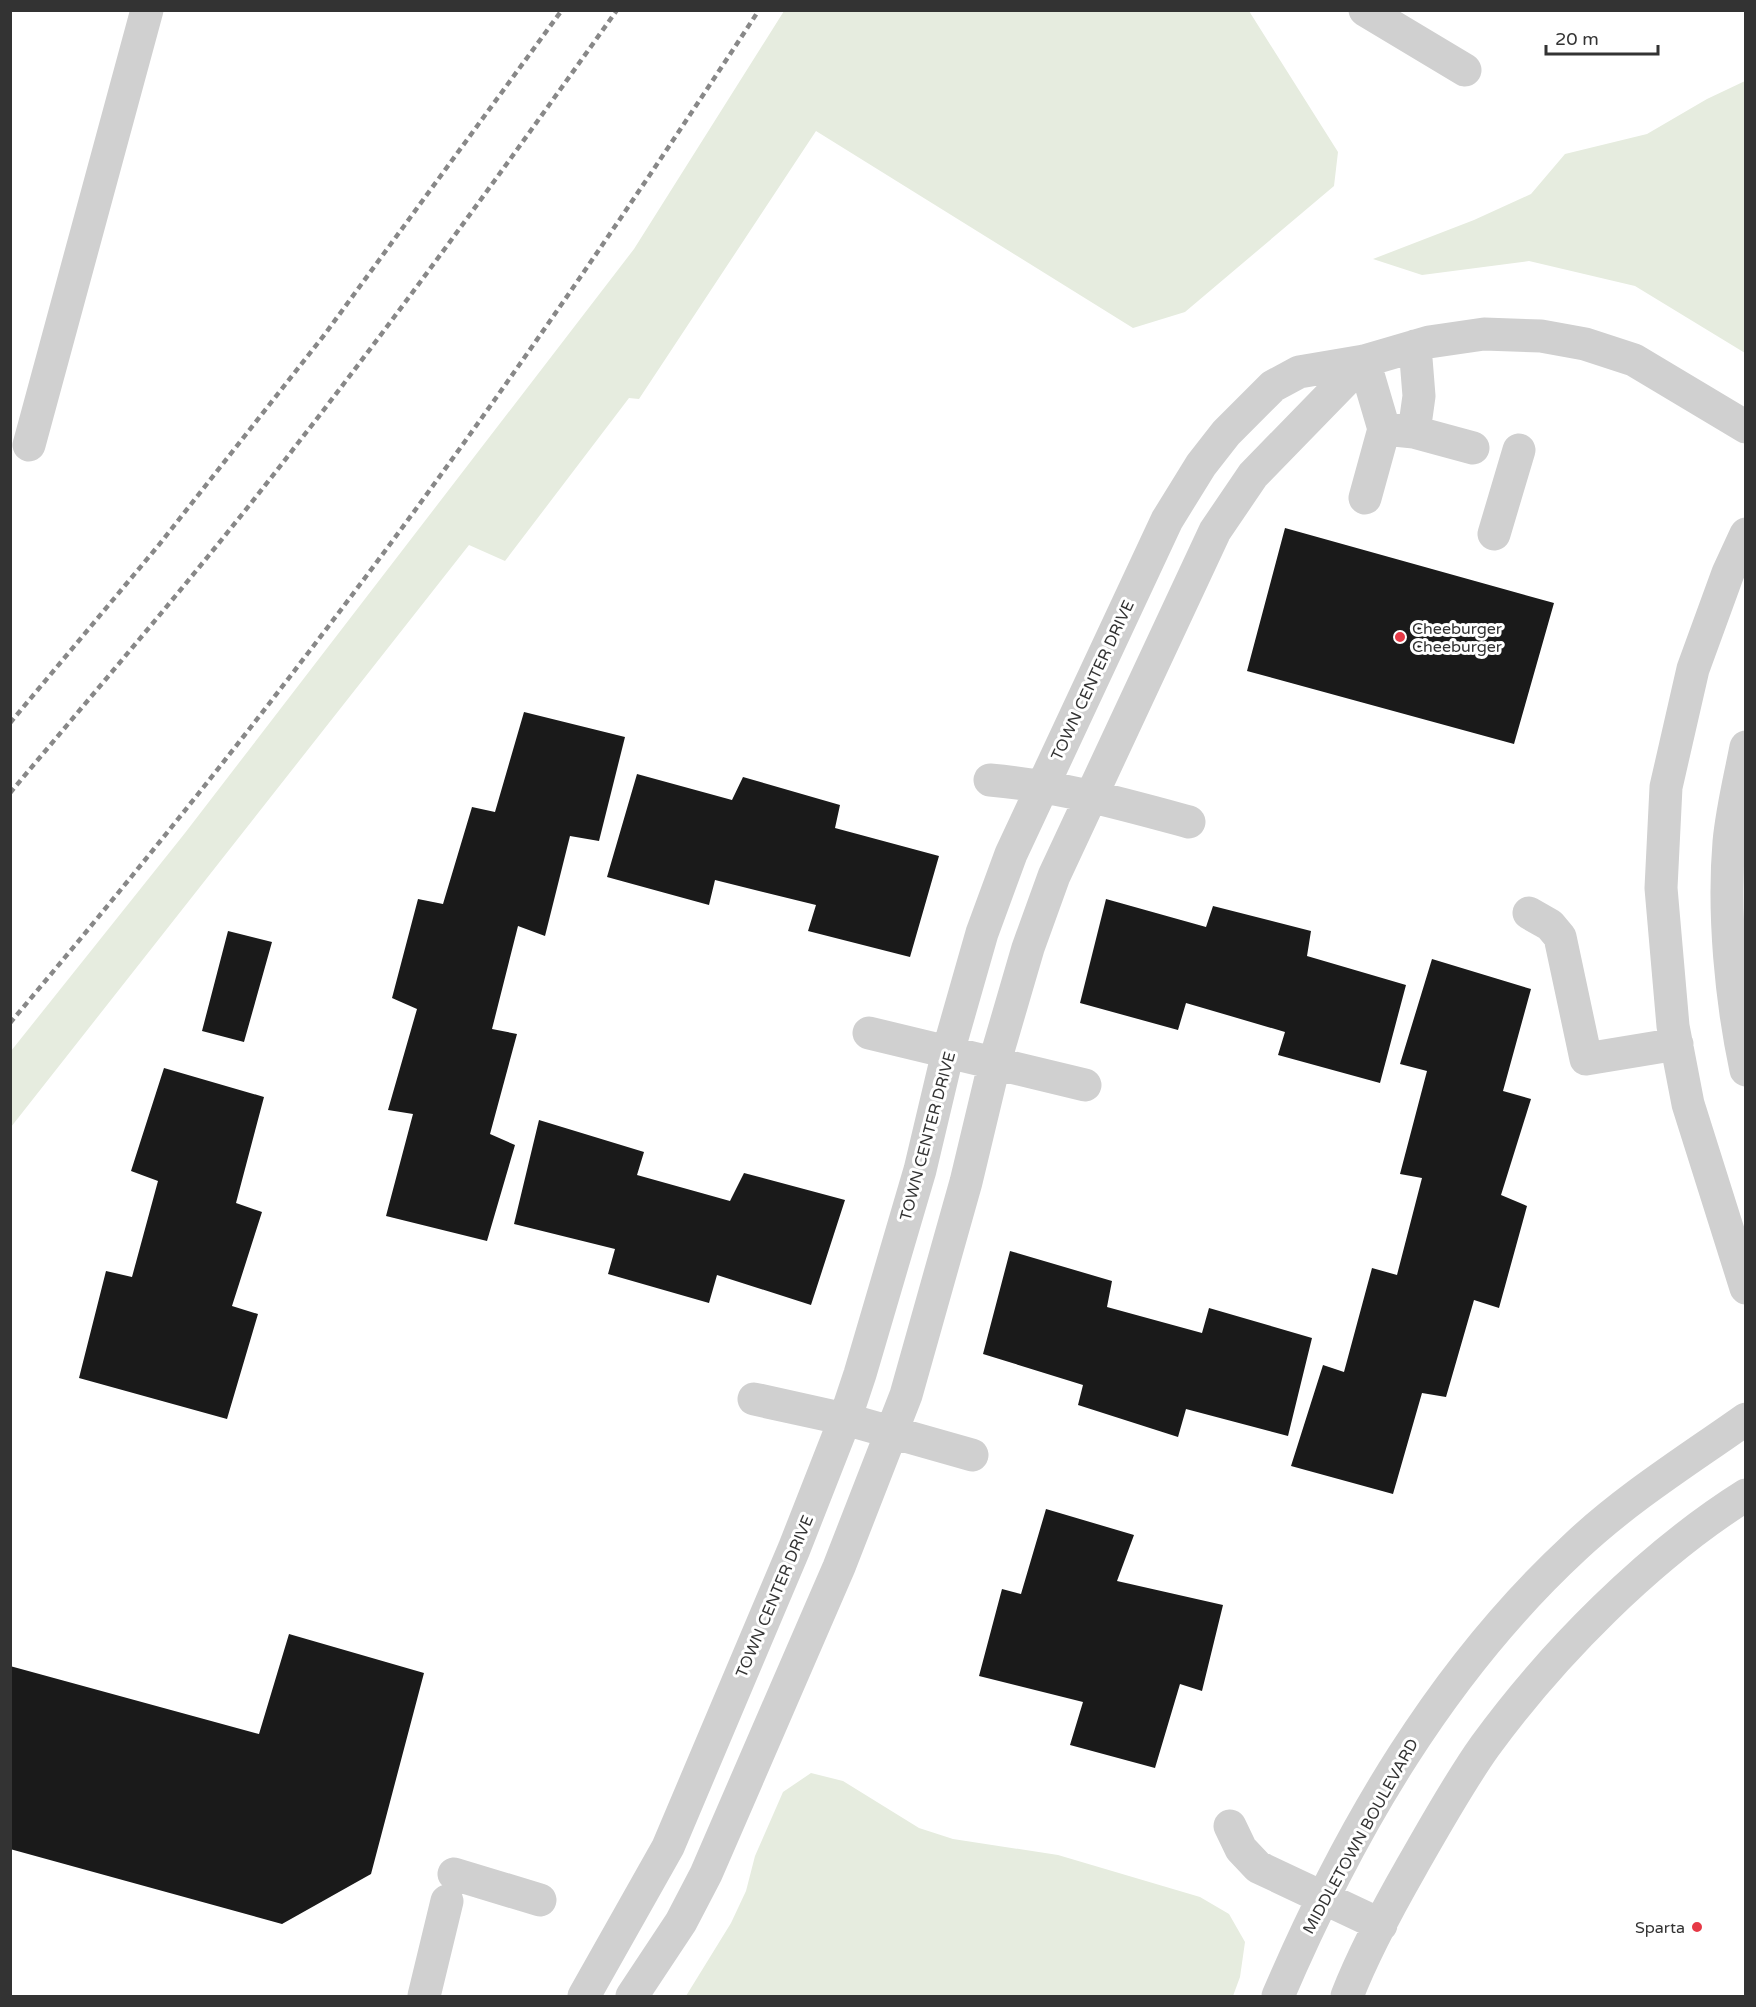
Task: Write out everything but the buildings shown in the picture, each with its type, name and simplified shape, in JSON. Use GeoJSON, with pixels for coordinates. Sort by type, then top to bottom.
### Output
{"type":"FeatureCollection","features":[{"type":"Feature","properties":{"kind":"street"},"geometry":{"type":"LineString","coordinates":[[29,445],[147,10]]}},
{"type":"Feature","properties":{"kind":"street"},"geometry":{"type":"LineString","coordinates":[[1365,10],[1465,70]]}},
{"type":"Feature","properties":{"kind":"street","name":"TOWN CENTER DRIVE"},"geometry":{"type":"LineString","coordinates":[[584,1996],[668,1847],[794,1549],[845,1419],[920,1170],[948,1052],[982,933],[1011,855],[1167,520],[1201,465],[1226,433],[1273,387],[1299,372],[1364,361],[1415,346],[1484,334],[1541,336],[1585,344],[1634,360],[1746,427]]}},
{"type":"Feature","properties":{"kind":"street"},"geometry":{"type":"LineString","coordinates":[[1365,498],[1419,396],[1415,346]]}},
{"type":"Feature","properties":{"kind":"street"},"geometry":{"type":"LineString","coordinates":[[1364,361],[1399,431]]}},
{"type":"Feature","properties":{"kind":"street","name":"TOWN CENTER DRIVE"},"geometry":{"type":"LineString","coordinates":[[632,1996],[681,1922],[706,1874],[839,1567],[906,1395],[966,1182],[995,1061],[1028,948],[1046,896],[1215,531],[1253,475],[1364,361]]}},
{"type":"Feature","properties":{"kind":"street"},"geometry":{"type":"LineString","coordinates":[[1399,431],[1473,448]]}},
{"type":"Feature","properties":{"kind":"street"},"geometry":{"type":"LineString","coordinates":[[1494,534],[1519,450]]}},
{"type":"Feature","properties":{"kind":"street"},"geometry":{"type":"LineString","coordinates":[[1746,534],[1728,573],[1693,669],[1666,787],[1661,888],[1677,1044],[1688,1104],[1746,1288]]}},
{"type":"Feature","properties":{"kind":"street"},"geometry":{"type":"LineString","coordinates":[[1746,747],[1729,841],[1727,900],[1736,1025],[1746,1070]]}},
{"type":"Feature","properties":{"kind":"street"},"geometry":{"type":"LineString","coordinates":[[990,780],[1043,785],[1092,795],[1189,822]]}},
{"type":"Feature","properties":{"kind":"street"},"geometry":{"type":"LineString","coordinates":[[1529,913],[1550,925],[1560,937],[1586,1059],[1677,1044]]}},
{"type":"Feature","properties":{"kind":"street"},"geometry":{"type":"LineString","coordinates":[[869,1033],[995,1061],[1085,1085]]}},
{"type":"Feature","properties":{"kind":"street"},"geometry":{"type":"LineString","coordinates":[[754,1400],[845,1419],[972,1455]]}},
{"type":"Feature","properties":{"kind":"street","name":"MIDDLETOWN BOULEVARD"},"geometry":{"type":"LineString","coordinates":[[1278,1996],[1324,1898],[1407,1747],[1464,1667],[1516,1606],[1575,1546],[1627,1503],[1746,1419]]}},
{"type":"Feature","properties":{"kind":"street"},"geometry":{"type":"LineString","coordinates":[[1347,1996],[1381,1925],[1437,1823],[1485,1747],[1539,1677],[1626,1589],[1690,1535],[1746,1495]]}},
{"type":"Feature","properties":{"kind":"street"},"geometry":{"type":"LineString","coordinates":[[1230,1826],[1241,1848],[1258,1867],[1381,1925]]}},
{"type":"Feature","properties":{"kind":"street"},"geometry":{"type":"LineString","coordinates":[[423,1996],[451,1888],[540,1900]]}},
{"type":"Feature","properties":{"kind":"shaded area"},"geometry":{"type":"Polygon","coordinates":[[[784,11],[1249,11],[1338,152],[1334,186],[1185,312],[1133,328],[816,131],[639,399],[629,398],[505,561],[469,545],[11,1127],[11,1051],[185,833],[634,249],[784,11]]]}},
{"type":"Feature","properties":{"kind":"shaded area"},"geometry":{"type":"Polygon","coordinates":[[[1745,81],[1745,353],[1635,286],[1529,261],[1422,275],[1373,259],[1474,220],[1531,194],[1565,154],[1647,134],[1707,99],[1745,81]]]}},
{"type":"Feature","properties":{"kind":"shaded area"},"geometry":{"type":"Polygon","coordinates":[[[811,1773],[843,1781],[919,1828],[953,1839],[1058,1855],[1200,1897],[1229,1914],[1245,1942],[1240,1977],[1233,1996],[686,1996],[731,1923],[746,1891],[755,1856],[783,1792],[811,1773]]]}},
{"type":"Feature","properties":{"kind":"railway"},"geometry":{"type":"LineString","coordinates":[[10,723],[158,546],[325,334],[562,10]]}},
{"type":"Feature","properties":{"kind":"railway"},"geometry":{"type":"LineString","coordinates":[[10,793],[192,576],[298,443],[460,228],[617,10]]}},
{"type":"Feature","properties":{"kind":"railway"},"geometry":{"type":"LineString","coordinates":[[10,1023],[198,794],[367,575],[540,336],[651,174],[759,10]]}},
{"type":"Feature","properties":{"kind":"place","name":"Cheeburger Cheeburger"},"geometry":{"type":"Point","coordinates":[1400,637]}},
{"type":"Feature","properties":{"kind":"place","name":"Sparta"},"geometry":{"type":"Point","coordinates":[1697,1927]}}]}
